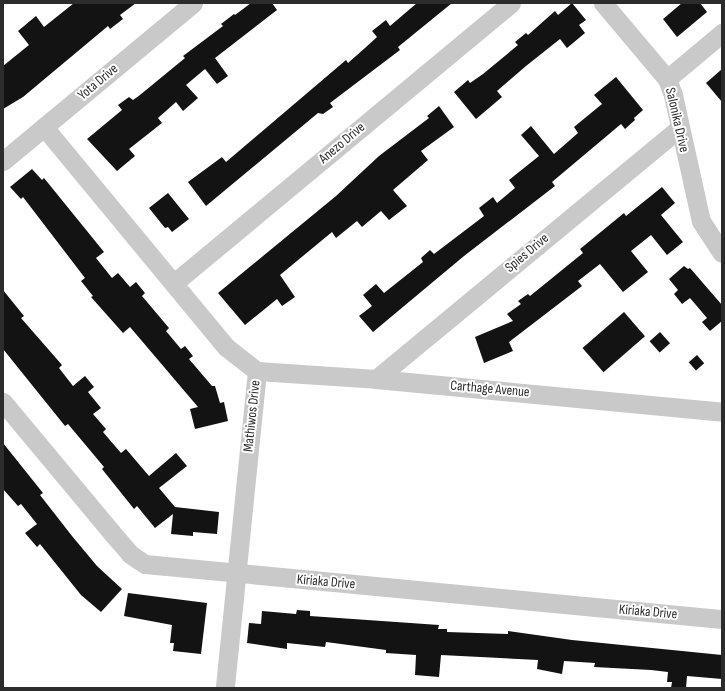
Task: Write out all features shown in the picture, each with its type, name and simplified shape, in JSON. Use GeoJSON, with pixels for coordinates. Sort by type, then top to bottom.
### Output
{"type":"FeatureCollection","features":[{"type":"Feature","properties":{"kind":"street","name":"Yota Drive"},"geometry":{"type":"LineString","coordinates":[[3,161],[193,3]]}},
{"type":"Feature","properties":{"kind":"street","name":"Anezo Drive"},"geometry":{"type":"LineString","coordinates":[[174,283],[511,3]]}},
{"type":"Feature","properties":{"kind":"street","name":"Salonika Drive"},"geometry":{"type":"LineString","coordinates":[[603,3],[667,79],[673,95],[678,128],[701,221],[722,253]]}},
{"type":"Feature","properties":{"kind":"street"},"geometry":{"type":"LineString","coordinates":[[667,79],[722,33]]}},
{"type":"Feature","properties":{"kind":"street","name":"Mathiwos Drive"},"geometry":{"type":"LineString","coordinates":[[44,127],[226,347],[257,371],[225,688]]}},
{"type":"Feature","properties":{"kind":"street","name":"Spies Drive"},"geometry":{"type":"LineString","coordinates":[[376,378],[678,128]]}},
{"type":"Feature","properties":{"kind":"street","name":"Carthage Avenue"},"geometry":{"type":"LineString","coordinates":[[257,371],[376,378],[722,412]]}},
{"type":"Feature","properties":{"kind":"street","name":"Kiriaka Drive"},"geometry":{"type":"LineString","coordinates":[[3,402],[130,554],[145,564],[237,574],[722,619]]}},
{"type":"Feature","properties":{"kind":"building"},"geometry":{"type":"Polygon","coordinates":[[[74,3],[136,3],[120,15],[123,19],[110,29],[108,26],[23,97],[3,109],[3,66],[29,45],[18,31],[36,16],[44,27],[74,3]]]}},
{"type":"Feature","properties":{"kind":"building"},"geometry":{"type":"Polygon","coordinates":[[[251,3],[272,3],[277,10],[215,58],[228,76],[217,84],[205,69],[186,85],[198,98],[183,111],[176,102],[158,118],[162,123],[129,149],[135,156],[117,171],[87,139],[122,110],[118,105],[129,97],[133,100],[140,95],[185,58],[183,56],[223,26],[221,24],[251,3]]]}},
{"type":"Feature","properties":{"kind":"building"},"geometry":{"type":"Polygon","coordinates":[[[417,3],[452,3],[398,47],[400,50],[330,103],[333,107],[323,114],[318,113],[206,206],[188,182],[222,157],[226,162],[346,60],[348,63],[365,48],[377,37],[372,31],[386,20],[390,26],[417,3]]]}},
{"type":"Feature","properties":{"kind":"building"},"geometry":{"type":"Polygon","coordinates":[[[572,3],[586,20],[579,25],[585,33],[567,48],[560,39],[497,91],[502,97],[476,119],[454,92],[468,80],[470,83],[483,74],[518,45],[515,42],[526,33],[528,35],[555,11],[558,15],[572,3]]]}},
{"type":"Feature","properties":{"kind":"building"},"geometry":{"type":"Polygon","coordinates":[[[682,3],[700,3],[707,12],[677,37],[663,19],[682,3]]]}},
{"type":"Feature","properties":{"kind":"building"},"geometry":{"type":"Polygon","coordinates":[[[722,69],[722,102],[706,83],[722,69]]]}},
{"type":"Feature","properties":{"kind":"building"},"geometry":{"type":"Polygon","coordinates":[[[616,77],[643,110],[634,118],[635,120],[625,129],[621,124],[552,182],[555,186],[464,256],[373,332],[359,316],[372,306],[363,295],[376,284],[384,293],[423,262],[421,258],[430,250],[434,254],[484,216],[479,208],[493,197],[497,203],[515,188],[509,180],[539,156],[521,135],[531,126],[554,154],[578,133],[574,127],[602,104],[594,95],[616,77]]]}},
{"type":"Feature","properties":{"kind":"building"},"geometry":{"type":"Polygon","coordinates":[[[439,106],[454,127],[421,151],[428,160],[393,190],[407,206],[389,220],[381,211],[362,227],[357,221],[336,238],[332,232],[280,275],[295,297],[282,306],[277,299],[245,325],[218,293],[336,196],[379,156],[429,118],[427,116],[439,106]]]}},
{"type":"Feature","properties":{"kind":"building"},"geometry":{"type":"Polygon","coordinates":[[[32,169],[42,180],[44,178],[104,252],[96,258],[112,278],[118,273],[130,287],[136,282],[145,293],[142,296],[169,328],[166,331],[181,349],[185,346],[193,356],[189,359],[212,386],[215,386],[220,403],[224,402],[228,421],[195,429],[190,409],[198,407],[130,327],[123,333],[91,297],[93,296],[81,281],[85,278],[23,197],[21,199],[10,187],[32,169]]]}},
{"type":"Feature","properties":{"kind":"building"},"geometry":{"type":"Polygon","coordinates":[[[662,187],[675,203],[661,215],[683,242],[667,255],[651,235],[631,251],[648,272],[623,292],[600,264],[578,281],[582,286],[509,342],[513,351],[484,363],[475,337],[513,321],[507,314],[521,304],[518,301],[528,294],[530,296],[583,253],[580,249],[624,213],[626,216],[662,187]]]}},
{"type":"Feature","properties":{"kind":"building"},"geometry":{"type":"Polygon","coordinates":[[[168,193],[189,219],[172,232],[168,227],[165,228],[149,208],[168,193]]]}},
{"type":"Feature","properties":{"kind":"building"},"geometry":{"type":"Polygon","coordinates":[[[684,266],[688,269],[690,268],[722,305],[722,321],[710,331],[702,322],[707,318],[690,298],[682,304],[674,294],[678,290],[669,279],[684,266]]]}},
{"type":"Feature","properties":{"kind":"building"},"geometry":{"type":"Polygon","coordinates":[[[3,290],[24,316],[21,318],[62,365],[59,368],[73,386],[85,376],[94,387],[88,392],[101,408],[93,414],[106,429],[103,432],[121,453],[126,449],[149,476],[176,453],[187,466],[159,488],[175,507],[219,512],[217,534],[193,532],[193,536],[171,534],[173,514],[155,528],[137,506],[134,509],[102,469],[104,467],[68,424],[65,426],[3,349],[3,290]]]}},
{"type":"Feature","properties":{"kind":"building"},"geometry":{"type":"Polygon","coordinates":[[[624,312],[645,336],[603,372],[582,348],[624,312]]]}},
{"type":"Feature","properties":{"kind":"building"},"geometry":{"type":"Polygon","coordinates":[[[660,332],[670,343],[660,353],[650,341],[660,332]]]}},
{"type":"Feature","properties":{"kind":"building"},"geometry":{"type":"Polygon","coordinates":[[[697,355],[704,363],[696,371],[689,362],[697,355]]]}},
{"type":"Feature","properties":{"kind":"building"},"geometry":{"type":"Polygon","coordinates":[[[3,443],[43,493],[40,495],[72,536],[97,566],[122,589],[101,612],[81,595],[40,544],[37,547],[25,533],[37,524],[21,504],[18,506],[3,489],[3,443]]]}},
{"type":"Feature","properties":{"kind":"building"},"geometry":{"type":"Polygon","coordinates":[[[128,593],[207,603],[201,654],[173,651],[174,643],[170,643],[172,625],[124,616],[128,593]]]}},
{"type":"Feature","properties":{"kind":"building"},"geometry":{"type":"Polygon","coordinates":[[[297,610],[310,611],[310,616],[439,625],[438,629],[447,629],[447,632],[508,634],[508,631],[572,640],[722,655],[722,679],[687,676],[686,688],[671,688],[672,682],[667,682],[668,672],[594,667],[595,663],[564,661],[562,674],[537,669],[538,660],[441,655],[439,677],[415,675],[416,655],[386,653],[386,650],[326,642],[325,647],[287,643],[287,649],[247,643],[249,623],[261,624],[262,611],[296,614],[297,610]]]}}]}
